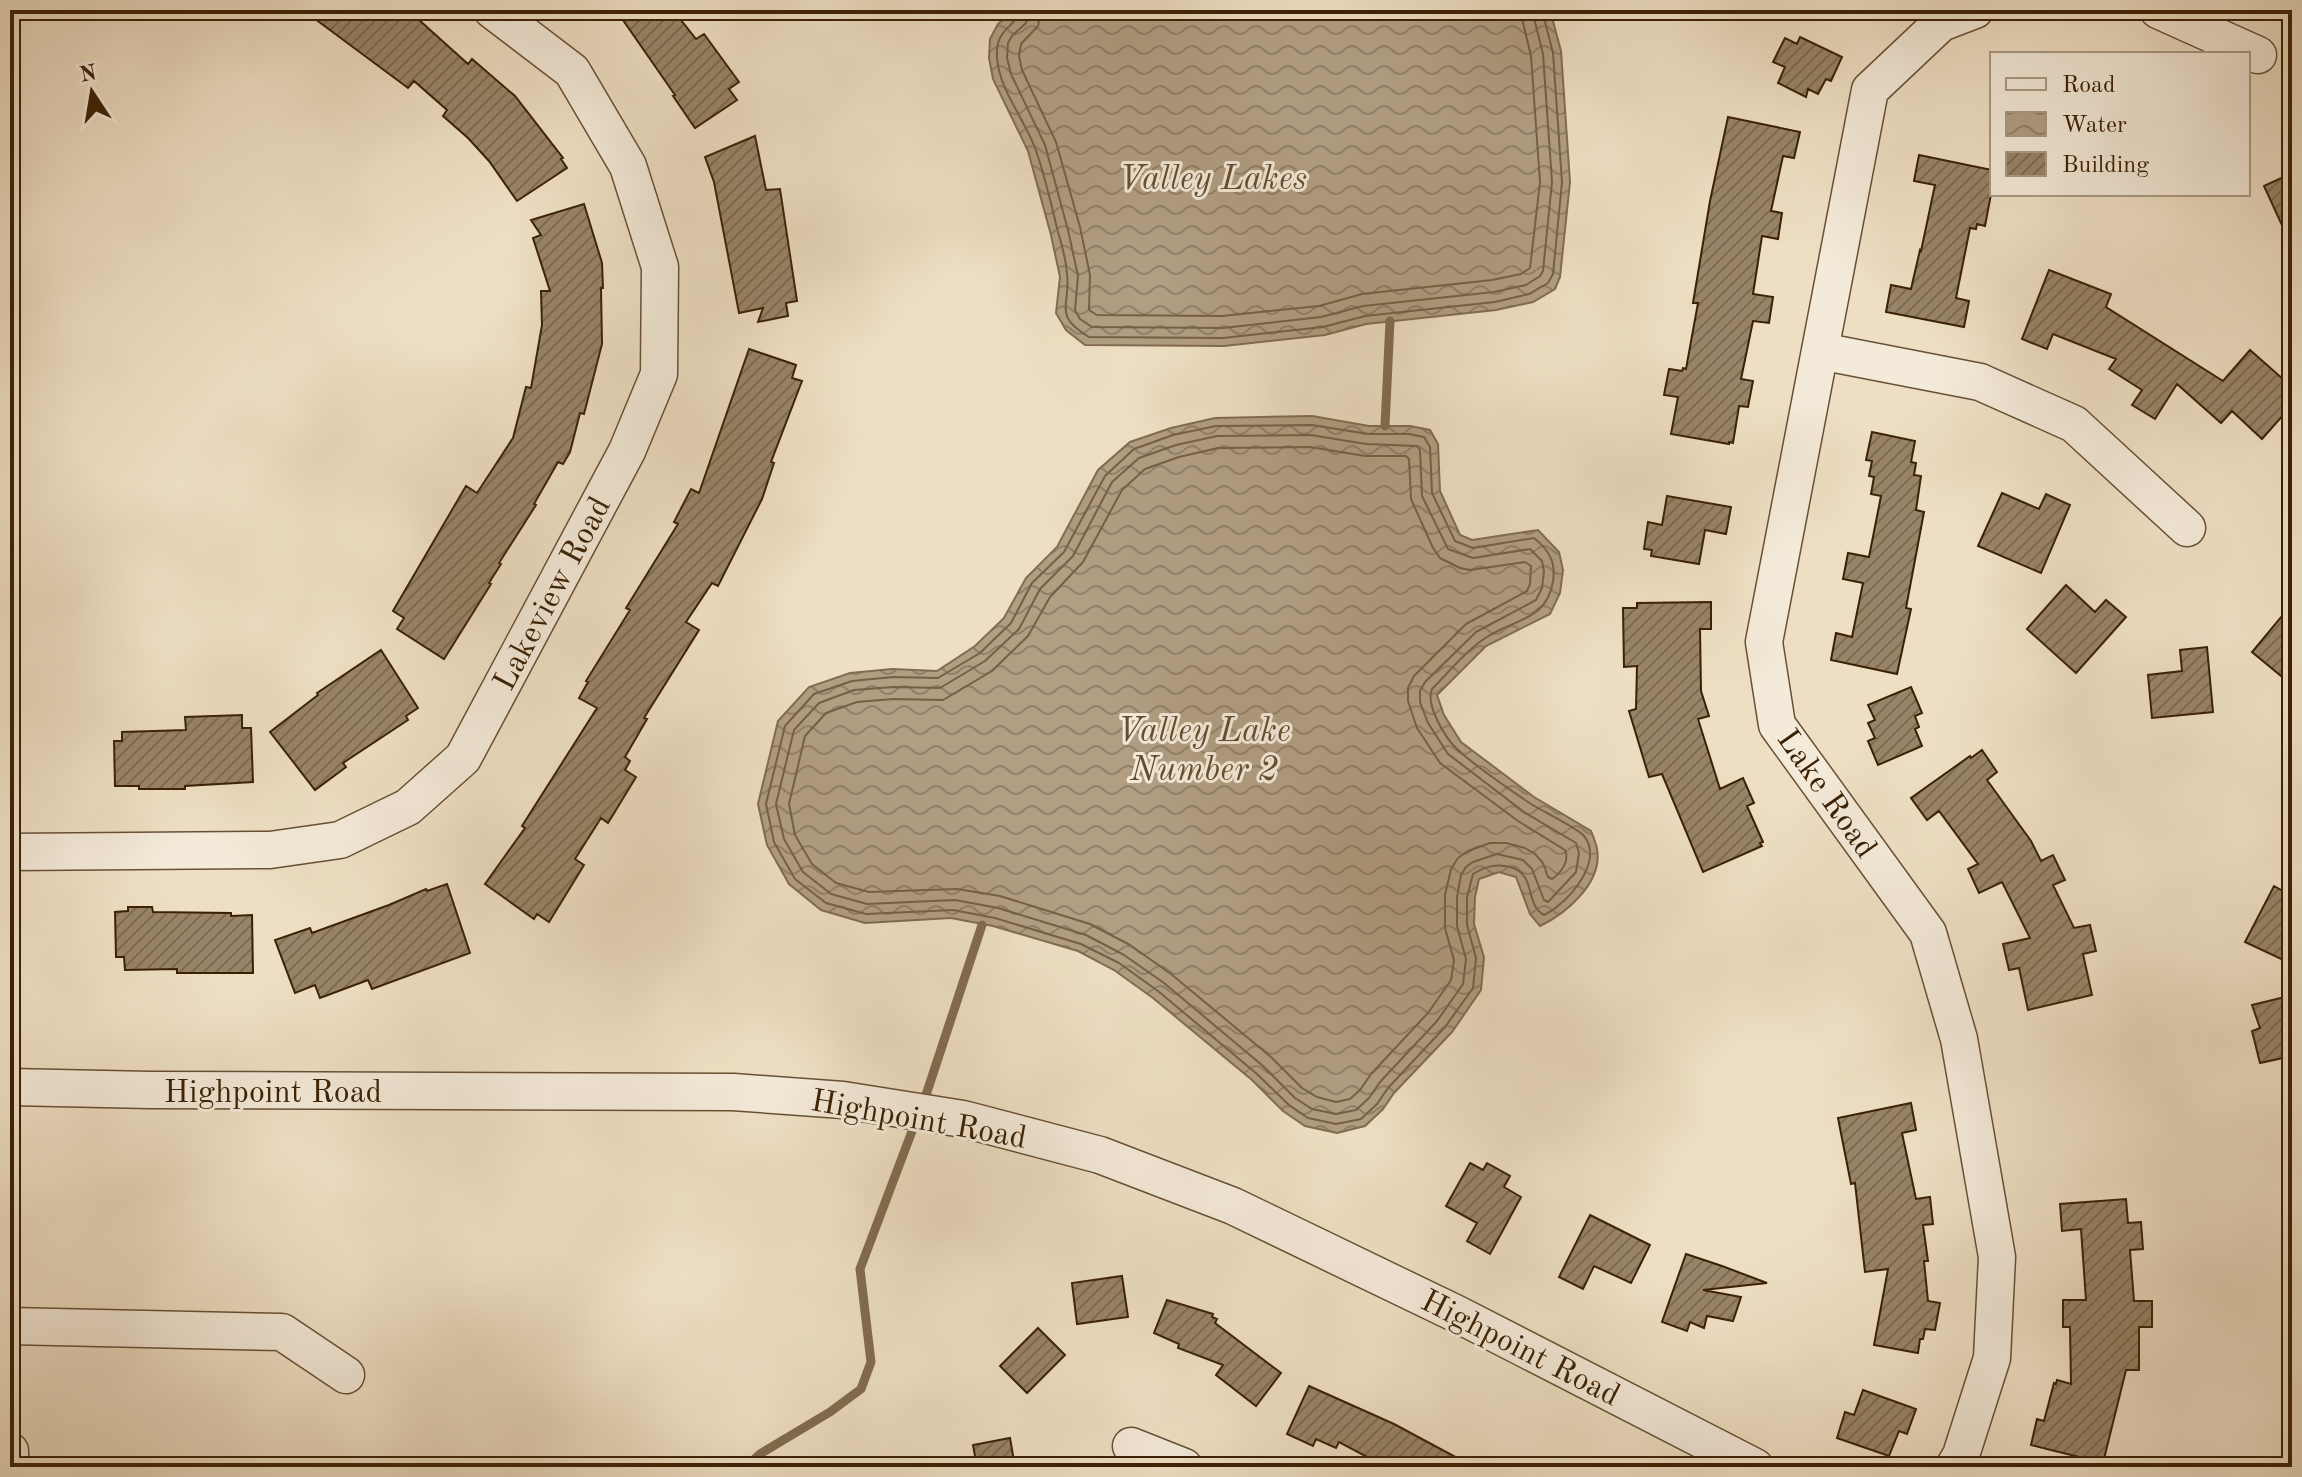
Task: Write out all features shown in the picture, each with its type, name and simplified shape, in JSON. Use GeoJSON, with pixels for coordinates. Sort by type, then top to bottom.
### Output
{"type":"FeatureCollection","features":[{"type":"Feature","properties":{"kind":"street","name":"Lakeview Road"},"geometry":{"type":"LineString","coordinates":[[10,852],[270,850],[340,840],[408,807],[463,758],[627,451],[659,374],[660,267],[628,166],[572,71],[492,10]]}},
{"type":"Feature","properties":{"kind":"street","name":"Lake Road"},"geometry":{"type":"LineString","coordinates":[[1954,1467],[1961,1455],[1992,1358],[1997,1257],[1959,1039],[1928,933],[1777,725],[1764,642],[1870,90],[1941,23],[1975,10]]}},
{"type":"Feature","properties":{"kind":"street"},"geometry":{"type":"LineString","coordinates":[[2158,10],[2258,55]]}},
{"type":"Feature","properties":{"kind":"street"},"geometry":{"type":"LineString","coordinates":[[1820,351],[1980,382],[2074,424],[2187,528]]}},
{"type":"Feature","properties":{"kind":"street","name":"Highpoint Road"},"geometry":{"type":"LineString","coordinates":[[10,1087],[733,1092],[843,1100],[963,1119],[1100,1155],[1233,1206],[1459,1315],[1755,1467]]}},
{"type":"Feature","properties":{"kind":"street"},"geometry":{"type":"LineString","coordinates":[[10,1326],[282,1332],[346,1375]]}},
{"type":"Feature","properties":{"kind":"street"},"geometry":{"type":"LineString","coordinates":[[1131,1446],[1184,1467]]}},
{"type":"Feature","properties":{"kind":"street"},"geometry":{"type":"LineString","coordinates":[[10,1451],[10,1467]]}},
{"type":"Feature","properties":{"kind":"water","name":"Valley Lakes"},"geometry":{"type":"Polygon","coordinates":[[[1015,10],[1550,10],[1561,51],[1570,182],[1560,277],[1555,289],[1533,302],[1496,310],[1366,324],[1325,335],[1224,346],[1085,345],[1066,330],[1056,313],[1060,277],[1051,235],[1028,151],[993,79],[989,58],[990,39],[998,24],[1015,10]]]}},
{"type":"Feature","properties":{"kind":"water","name":"Valley Lake Number 2"},"geometry":{"type":"Polygon","coordinates":[[[1312,416],[1369,426],[1410,426],[1430,430],[1438,444],[1440,491],[1460,535],[1472,540],[1538,530],[1559,552],[1563,570],[1560,593],[1550,614],[1486,646],[1437,695],[1444,715],[1461,742],[1534,797],[1591,831],[1597,849],[1594,873],[1581,895],[1540,926],[1530,914],[1516,877],[1499,872],[1479,879],[1474,924],[1484,957],[1481,990],[1452,1032],[1394,1093],[1383,1109],[1365,1126],[1337,1133],[1305,1126],[1283,1111],[1252,1080],[1153,998],[1114,970],[1078,951],[993,926],[951,918],[865,923],[821,910],[789,884],[767,845],[758,804],[778,721],[809,687],[850,673],[892,669],[937,671],[975,646],[1004,618],[1026,578],[1057,547],[1098,470],[1130,442],[1215,418],[1312,416]]]}},
{"type":"Feature","properties":{"kind":"building"},"geometry":{"type":"Polygon","coordinates":[[[303,10],[408,10],[468,64],[472,59],[515,96],[563,158],[567,168],[517,201],[489,161],[443,116],[447,110],[414,81],[408,88],[303,10]]]}},
{"type":"Feature","properties":{"kind":"building"},"geometry":{"type":"Polygon","coordinates":[[[616,10],[673,10],[696,39],[704,34],[739,82],[729,89],[737,100],[695,128],[616,10]]]}},
{"type":"Feature","properties":{"kind":"building"},"geometry":{"type":"Polygon","coordinates":[[[1800,37],[1842,57],[1831,81],[1826,79],[1818,94],[1808,89],[1806,97],[1778,83],[1785,67],[1773,62],[1785,38],[1797,44],[1800,37]]]}},
{"type":"Feature","properties":{"kind":"building"},"geometry":{"type":"Polygon","coordinates":[[[1728,117],[1800,132],[1794,158],[1783,156],[1771,211],[1782,213],[1778,239],[1762,236],[1753,294],[1773,297],[1769,323],[1753,321],[1741,379],[1753,381],[1748,407],[1739,406],[1733,443],[1729,444],[1671,434],[1678,397],[1664,395],[1669,369],[1686,369],[1698,303],[1693,303],[1710,201],[1728,117]]]}},
{"type":"Feature","properties":{"kind":"building"},"geometry":{"type":"Polygon","coordinates":[[[755,136],[766,190],[780,189],[797,301],[786,303],[788,316],[758,322],[763,308],[739,313],[714,182],[705,157],[755,136]]]}},
{"type":"Feature","properties":{"kind":"building"},"geometry":{"type":"Polygon","coordinates":[[[1919,155],[1990,170],[1991,196],[1985,226],[1977,224],[1976,229],[1970,228],[1956,298],[1969,301],[1964,327],[1886,312],[1891,285],[1911,289],[1921,251],[1935,185],[1914,181],[1919,155]]]}},
{"type":"Feature","properties":{"kind":"building"},"geometry":{"type":"Polygon","coordinates":[[[2292,173],[2292,247],[2264,186],[2292,173]]]}},
{"type":"Feature","properties":{"kind":"building"},"geometry":{"type":"Polygon","coordinates":[[[584,204],[602,263],[603,288],[602,344],[584,414],[580,413],[570,452],[563,464],[558,462],[536,505],[499,563],[491,584],[444,659],[397,629],[404,618],[393,611],[466,486],[477,493],[513,438],[526,387],[531,388],[542,325],[541,291],[550,291],[533,238],[541,235],[531,220],[584,204]]]}},
{"type":"Feature","properties":{"kind":"building"},"geometry":{"type":"Polygon","coordinates":[[[2049,270],[2111,294],[2106,307],[2223,381],[2250,350],[2292,387],[2292,405],[2262,439],[2232,411],[2221,423],[2177,384],[2155,419],[2132,405],[2142,390],[2109,369],[2116,359],[2053,334],[2047,349],[2022,339],[2049,270]]]}},
{"type":"Feature","properties":{"kind":"building"},"geometry":{"type":"Polygon","coordinates":[[[749,349],[796,365],[792,378],[802,381],[771,462],[774,463],[762,499],[718,586],[712,583],[686,622],[699,630],[644,718],[647,719],[625,757],[630,761],[625,770],[636,777],[608,823],[601,818],[575,859],[584,865],[549,922],[537,914],[534,919],[485,884],[525,828],[522,826],[597,708],[579,698],[586,681],[678,524],[674,522],[691,489],[699,493],[749,349]]]}},
{"type":"Feature","properties":{"kind":"building"},"geometry":{"type":"Polygon","coordinates":[[[1872,432],[1915,441],[1911,462],[1916,463],[1914,475],[1921,476],[1916,510],[1924,512],[1906,608],[1911,609],[1897,674],[1831,660],[1836,633],[1852,637],[1863,583],[1843,579],[1848,553],[1869,557],[1881,496],[1871,494],[1874,477],[1869,476],[1872,461],[1866,460],[1872,432]]]}},
{"type":"Feature","properties":{"kind":"building"},"geometry":{"type":"Polygon","coordinates":[[[2002,493],[2039,509],[2046,494],[2070,505],[2041,573],[1978,546],[2002,493]]]}},
{"type":"Feature","properties":{"kind":"building"},"geometry":{"type":"Polygon","coordinates":[[[1667,496],[1731,507],[1726,534],[1705,530],[1699,564],[1651,556],[1652,550],[1644,549],[1648,522],[1662,525],[1667,496]]]}},
{"type":"Feature","properties":{"kind":"building"},"geometry":{"type":"Polygon","coordinates":[[[2066,585],[2095,612],[2106,600],[2126,617],[2076,673],[2027,629],[2066,585]]]}},
{"type":"Feature","properties":{"kind":"building"},"geometry":{"type":"Polygon","coordinates":[[[1711,602],[1711,629],[1700,629],[1701,691],[1709,716],[1698,719],[1720,789],[1743,778],[1754,803],[1747,806],[1763,842],[1760,843],[1762,846],[1703,872],[1662,774],[1649,777],[1629,711],[1636,709],[1637,666],[1624,667],[1623,608],[1637,608],[1637,603],[1711,602]]]}},
{"type":"Feature","properties":{"kind":"building"},"geometry":{"type":"Polygon","coordinates":[[[2292,604],[2292,685],[2252,652],[2292,604]]]}},
{"type":"Feature","properties":{"kind":"building"},"geometry":{"type":"Polygon","coordinates":[[[2207,647],[2213,712],[2152,718],[2148,675],[2182,671],[2180,650],[2207,647]]]}},
{"type":"Feature","properties":{"kind":"building"},"geometry":{"type":"Polygon","coordinates":[[[381,650],[418,708],[406,716],[408,720],[343,763],[346,767],[315,790],[270,732],[317,693],[381,650]]]}},
{"type":"Feature","properties":{"kind":"building"},"geometry":{"type":"Polygon","coordinates":[[[1911,687],[1922,713],[1915,716],[1919,727],[1915,729],[1922,746],[1878,765],[1868,741],[1875,738],[1868,723],[1875,720],[1868,705],[1911,687]]]}},
{"type":"Feature","properties":{"kind":"building"},"geometry":{"type":"Polygon","coordinates":[[[242,715],[242,728],[251,728],[253,782],[185,786],[185,789],[115,786],[114,741],[122,741],[122,732],[186,730],[185,717],[242,715]]]}},
{"type":"Feature","properties":{"kind":"building"},"geometry":{"type":"Polygon","coordinates":[[[1982,750],[1997,772],[1987,780],[2031,841],[2041,861],[2053,855],[2065,880],[2053,885],[2074,928],[2090,925],[2096,951],[2083,954],[2092,995],[2028,1010],[2019,968],[2009,970],[2003,944],[2030,938],[2002,882],[1979,893],[1968,869],[1978,864],[1939,811],[1927,820],[1911,798],[1982,750]]]}},
{"type":"Feature","properties":{"kind":"building"},"geometry":{"type":"Polygon","coordinates":[[[447,884],[470,953],[372,989],[368,980],[320,998],[315,985],[295,993],[275,940],[310,928],[312,933],[426,889],[447,884]]]}},
{"type":"Feature","properties":{"kind":"building"},"geometry":{"type":"Polygon","coordinates":[[[2274,886],[2292,896],[2292,964],[2245,942],[2274,886]]]}},
{"type":"Feature","properties":{"kind":"building"},"geometry":{"type":"Polygon","coordinates":[[[128,907],[152,907],[153,912],[252,915],[253,973],[125,970],[124,957],[116,957],[115,912],[128,911],[128,907]]]}},
{"type":"Feature","properties":{"kind":"building"},"geometry":{"type":"Polygon","coordinates":[[[2285,997],[2292,1023],[2292,1056],[2260,1063],[2252,1031],[2260,1028],[2252,1005],[2285,997]]]}},
{"type":"Feature","properties":{"kind":"building"},"geometry":{"type":"Polygon","coordinates":[[[1911,1103],[1916,1130],[1902,1133],[1916,1199],[1930,1197],[1933,1224],[1923,1225],[1928,1261],[1924,1261],[1928,1301],[1940,1303],[1935,1330],[1925,1329],[1918,1353],[1874,1345],[1888,1269],[1865,1272],[1855,1183],[1851,1184],[1838,1118],[1911,1103]]]}},
{"type":"Feature","properties":{"kind":"building"},"geometry":{"type":"Polygon","coordinates":[[[1470,1163],[1483,1170],[1487,1163],[1510,1176],[1504,1187],[1521,1197],[1490,1254],[1467,1241],[1477,1223],[1446,1206],[1470,1163]]]}},
{"type":"Feature","properties":{"kind":"building"},"geometry":{"type":"Polygon","coordinates":[[[2126,1199],[2128,1223],[2141,1222],[2143,1249],[2130,1250],[2134,1301],[2152,1301],[2152,1327],[2139,1327],[2139,1370],[2126,1370],[2103,1463],[2031,1445],[2037,1419],[2044,1421],[2054,1383],[2057,1380],[2071,1384],[2070,1327],[2063,1327],[2063,1300],[2086,1300],[2081,1229],[2062,1231],[2060,1204],[2126,1199]]]}},
{"type":"Feature","properties":{"kind":"building"},"geometry":{"type":"Polygon","coordinates":[[[1590,1215],[1650,1245],[1631,1283],[1594,1266],[1583,1289],[1559,1277],[1590,1215]]]}},
{"type":"Feature","properties":{"kind":"building"},"geometry":{"type":"Polygon","coordinates":[[[1686,1254],[1767,1283],[1703,1290],[1741,1297],[1733,1321],[1707,1316],[1704,1328],[1690,1322],[1687,1331],[1662,1322],[1686,1254]]]}},
{"type":"Feature","properties":{"kind":"building"},"geometry":{"type":"Polygon","coordinates":[[[1122,1276],[1128,1317],[1077,1324],[1072,1283],[1122,1276]]]}},
{"type":"Feature","properties":{"kind":"building"},"geometry":{"type":"Polygon","coordinates":[[[1167,1300],[1213,1314],[1212,1317],[1217,1319],[1215,1323],[1281,1373],[1256,1406],[1216,1375],[1223,1365],[1178,1348],[1179,1344],[1154,1333],[1167,1300]]]}},
{"type":"Feature","properties":{"kind":"building"},"geometry":{"type":"Polygon","coordinates":[[[1038,1328],[1065,1355],[1027,1393],[1000,1366],[1038,1328]]]}},
{"type":"Feature","properties":{"kind":"building"},"geometry":{"type":"Polygon","coordinates":[[[1309,1386],[1394,1424],[1474,1467],[1386,1467],[1339,1442],[1336,1448],[1316,1439],[1313,1446],[1287,1434],[1309,1386]]]}},
{"type":"Feature","properties":{"kind":"building"},"geometry":{"type":"Polygon","coordinates":[[[1863,1390],[1916,1409],[1907,1434],[1899,1431],[1889,1456],[1837,1438],[1845,1412],[1854,1415],[1863,1390]]]}},
{"type":"Feature","properties":{"kind":"building"},"geometry":{"type":"Polygon","coordinates":[[[1010,1438],[1015,1467],[977,1467],[973,1445],[1010,1438]]]}},
{"type":"Feature","properties":{"kind":"waterway"},"geometry":{"type":"LineString","coordinates":[[1385,426],[1390,321]]}},
{"type":"Feature","properties":{"kind":"waterway"},"geometry":{"type":"LineString","coordinates":[[923,1104],[982,925]]}},
{"type":"Feature","properties":{"kind":"waterway"},"geometry":{"type":"LineString","coordinates":[[746,1467],[760,1454],[830,1412],[861,1389],[871,1362],[860,1269],[917,1118]]}}]}
